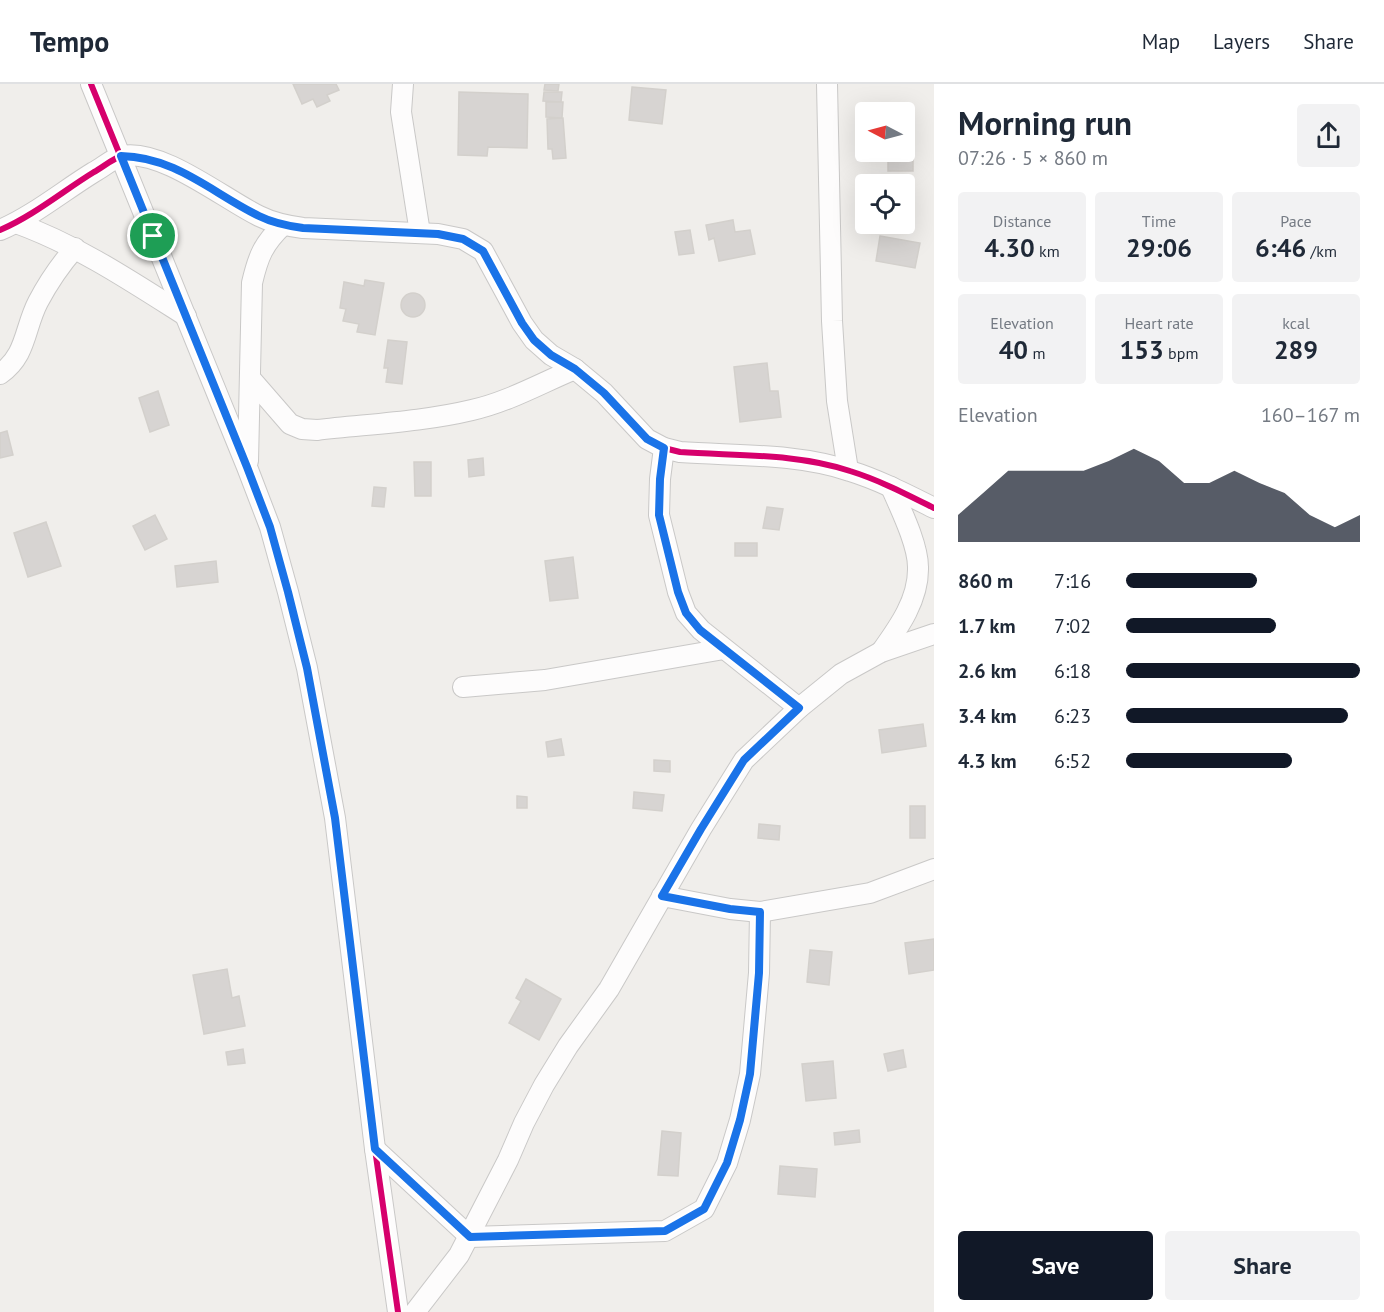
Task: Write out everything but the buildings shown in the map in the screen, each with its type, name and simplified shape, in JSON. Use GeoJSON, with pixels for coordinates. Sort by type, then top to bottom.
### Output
{"type":"FeatureCollection","features":[{"type":"Feature","properties":{"kind":"street"},"geometry":{"type":"LineString","coordinates":[[91,84],[247,467],[270,527],[288,592],[311,691],[335,818],[375,1149],[398,1312]]}},
{"type":"Feature","properties":{"kind":"street"},"geometry":{"type":"LineString","coordinates":[[403,84],[401,112],[420,233]]}},
{"type":"Feature","properties":{"kind":"street"},"geometry":{"type":"LineString","coordinates":[[827,84],[832,321],[837,401],[848,470]]}},
{"type":"Feature","properties":{"kind":"street"},"geometry":{"type":"LineString","coordinates":[[8,226],[121,156],[141,157],[161,162],[260,217],[283,225],[303,228],[438,234],[463,239],[483,251],[522,323],[534,340],[604,393],[647,439],[664,448],[680,452],[801,460],[848,470],[891,487],[934,508]]}},
{"type":"Feature","properties":{"kind":"street"},"geometry":{"type":"LineString","coordinates":[[247,467],[252,284],[257,261],[267,240],[283,225]]}},
{"type":"Feature","properties":{"kind":"street"},"geometry":{"type":"LineString","coordinates":[[8,226],[42,232],[75,248],[186,316]]}},
{"type":"Feature","properties":{"kind":"street"},"geometry":{"type":"LineString","coordinates":[[0,374],[14,362],[21,351],[37,303],[63,261],[75,248]]}},
{"type":"Feature","properties":{"kind":"street"},"geometry":{"type":"LineString","coordinates":[[250,378],[290,424],[302,429],[317,430],[417,419],[472,410],[506,400],[575,369]]}},
{"type":"Feature","properties":{"kind":"street"},"geometry":{"type":"LineString","coordinates":[[664,448],[659,515],[678,592],[686,613],[700,630],[799,708]]}},
{"type":"Feature","properties":{"kind":"street"},"geometry":{"type":"LineString","coordinates":[[881,652],[901,624],[913,600],[918,567],[911,538],[891,487]]}},
{"type":"Feature","properties":{"kind":"street"},"geometry":{"type":"LineString","coordinates":[[415,1312],[470,1237],[544,1085],[568,1046],[609,989],[701,829],[744,760],[799,708],[841,674],[881,652],[934,634]]}},
{"type":"Feature","properties":{"kind":"street"},"geometry":{"type":"LineString","coordinates":[[463,687],[545,680],[724,649]]}},
{"type":"Feature","properties":{"kind":"street"},"geometry":{"type":"LineString","coordinates":[[662,896],[730,909],[760,912],[870,893],[934,869]]}},
{"type":"Feature","properties":{"kind":"street"},"geometry":{"type":"LineString","coordinates":[[375,1149],[470,1237],[665,1231],[704,1209],[727,1163],[740,1120],[750,1074],[759,973],[760,912]]}},
{"type":"Feature","properties":{"kind":"cycle path"},"geometry":{"type":"LineString","coordinates":[[91,84],[247,467],[270,527],[288,592],[307,668],[335,818],[375,1149],[398,1312]]}},
{"type":"Feature","properties":{"kind":"cycle path"},"geometry":{"type":"LineString","coordinates":[[0,230],[36,211],[115,159],[122,156],[138,156],[173,167],[259,216],[281,224],[303,228],[438,234],[463,239],[483,251],[522,323],[534,340],[604,393],[647,439],[664,448],[680,452],[766,456],[830,465],[871,479],[934,508]]}},
{"type":"Feature","properties":{"kind":"route"},"geometry":{"type":"LineString","coordinates":[[121,156],[141,157],[161,162],[260,217],[283,225],[303,228],[438,234],[463,239],[483,251],[522,323],[534,340],[604,393],[647,439],[664,448],[659,515],[678,592],[686,613],[700,630],[799,708],[744,760],[662,896],[730,909],[760,912],[759,973],[750,1074],[740,1120],[727,1163],[704,1209],[665,1231],[470,1237],[375,1149],[335,818],[307,668],[270,527],[153,236],[121,156]]}}]}
